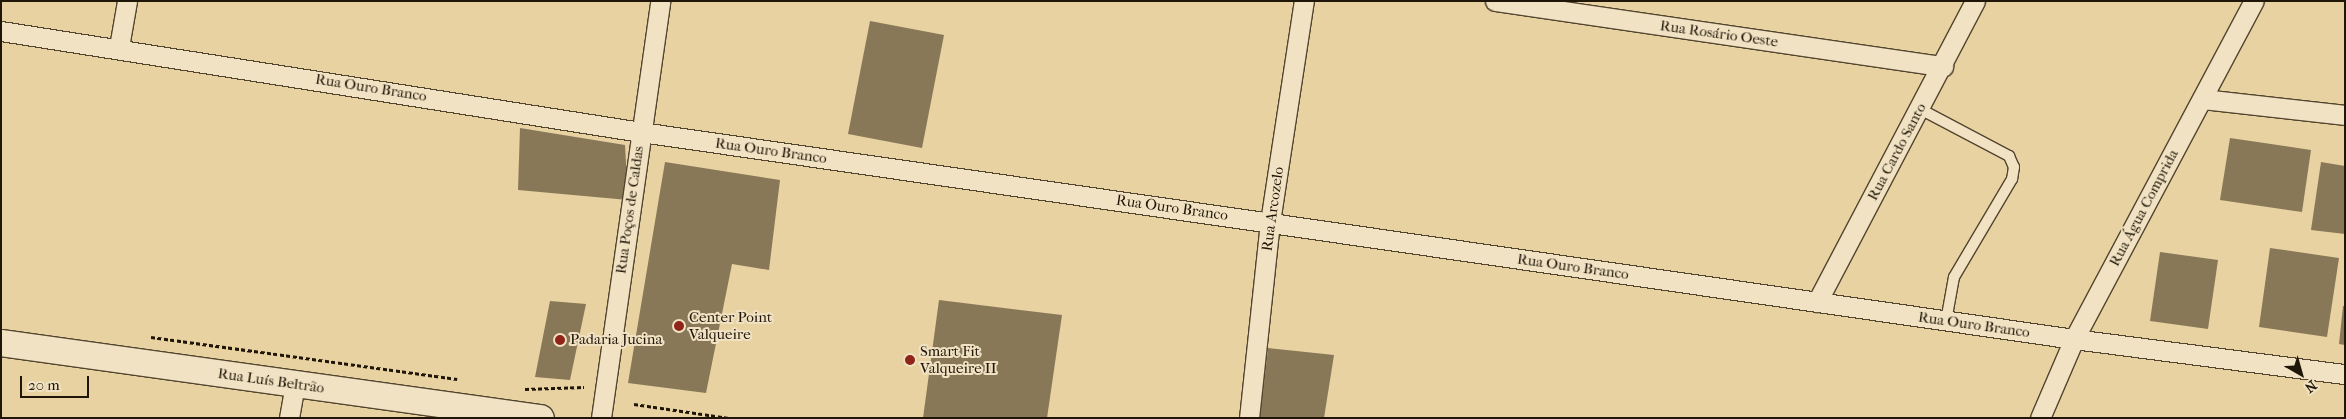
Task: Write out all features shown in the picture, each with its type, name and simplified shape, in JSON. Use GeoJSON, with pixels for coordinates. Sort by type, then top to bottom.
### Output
{"type":"FeatureCollection","features":[{"type":"Feature","properties":{"kind":"main road","name":"Rua Luís Beltrão"},"geometry":{"type":"LineString","coordinates":[[1,343],[541,418]]}},
{"type":"Feature","properties":{"kind":"street"},"geometry":{"type":"LineString","coordinates":[[119,47],[127,1]]}},
{"type":"Feature","properties":{"kind":"street","name":"Rua Poços de Caldas"},"geometry":{"type":"LineString","coordinates":[[601,418],[660,1]]}},
{"type":"Feature","properties":{"kind":"street","name":"Rua Arcozelo"},"geometry":{"type":"LineString","coordinates":[[1249,418],[1270,222],[1304,1]]}},
{"type":"Feature","properties":{"kind":"street","name":"Rua Rosário Oeste"},"geometry":{"type":"LineString","coordinates":[[1495,1],[1943,66]]}},
{"type":"Feature","properties":{"kind":"street","name":"Rua Cardo Santo"},"geometry":{"type":"LineString","coordinates":[[1817,302],[1943,66],[1975,1]]}},
{"type":"Feature","properties":{"kind":"street","name":"Rua Água Comprida"},"geometry":{"type":"LineString","coordinates":[[2040,418],[2074,339],[2254,1]]}},
{"type":"Feature","properties":{"kind":"street","name":"Rua Ouro Branco"},"geometry":{"type":"LineString","coordinates":[[1,31],[119,47],[641,132],[1946,321],[2345,374]]}},
{"type":"Feature","properties":{"kind":"street"},"geometry":{"type":"LineString","coordinates":[[2203,99],[2345,115]]}},
{"type":"Feature","properties":{"kind":"street"},"geometry":{"type":"LineString","coordinates":[[289,418],[296,384]]}},
{"type":"Feature","properties":{"kind":"lane"},"geometry":{"type":"LineString","coordinates":[[1920,109],[2009,156],[2014,167],[2012,179],[1954,278],[1946,321]]}},
{"type":"Feature","properties":{"kind":"path"},"geometry":{"type":"LineString","coordinates":[[143,336],[462,380]]}},
{"type":"Feature","properties":{"kind":"path"},"geometry":{"type":"LineString","coordinates":[[520,389],[584,387]]}},
{"type":"Feature","properties":{"kind":"path"},"geometry":{"type":"LineString","coordinates":[[634,404],[729,418]]}},
{"type":"Feature","properties":{"kind":"building"},"geometry":{"type":"Polygon","coordinates":[[[870,21],[944,35],[922,148],[848,134],[870,21]]]}},
{"type":"Feature","properties":{"kind":"building"},"geometry":{"type":"Polygon","coordinates":[[[520,128],[625,145],[628,200],[518,190],[520,128]]]}},
{"type":"Feature","properties":{"kind":"building"},"geometry":{"type":"Polygon","coordinates":[[[2230,138],[2311,150],[2302,212],[2220,200],[2230,138]]]}},
{"type":"Feature","properties":{"kind":"building","name":"Center Point Valqueire"},"geometry":{"type":"Polygon","coordinates":[[[665,162],[780,180],[769,270],[732,264],[706,393],[628,383],[665,162]]]}},
{"type":"Feature","properties":{"kind":"building"},"geometry":{"type":"Polygon","coordinates":[[[2321,162],[2345,166],[2345,234],[2311,230],[2321,162]]]}},
{"type":"Feature","properties":{"kind":"building"},"geometry":{"type":"Polygon","coordinates":[[[2270,248],[2339,258],[2327,337],[2259,327],[2270,248]]]}},
{"type":"Feature","properties":{"kind":"building"},"geometry":{"type":"Polygon","coordinates":[[[2160,252],[2218,260],[2208,329],[2150,321],[2160,252]]]}},
{"type":"Feature","properties":{"kind":"building"},"geometry":{"type":"Polygon","coordinates":[[[939,300],[1062,315],[1047,418],[923,418],[939,300]]]}},
{"type":"Feature","properties":{"kind":"building","name":"Padaria Jucina"},"geometry":{"type":"Polygon","coordinates":[[[550,301],[586,304],[570,380],[535,377],[550,301]]]}},
{"type":"Feature","properties":{"kind":"building"},"geometry":{"type":"Polygon","coordinates":[[[2343,306],[2345,306],[2345,345],[2339,344],[2343,306]]]}},
{"type":"Feature","properties":{"kind":"building"},"geometry":{"type":"Polygon","coordinates":[[[1268,348],[1334,355],[1324,418],[1260,418],[1268,348]]]}},
{"type":"Feature","properties":{"kind":"place","name":"Center Point Valqueire"},"geometry":{"type":"Point","coordinates":[679,326]}},
{"type":"Feature","properties":{"kind":"place","name":"Padaria Jucina"},"geometry":{"type":"Point","coordinates":[560,340]}},
{"type":"Feature","properties":{"kind":"place","name":"Smart Fit Valqueire II"},"geometry":{"type":"Point","coordinates":[910,360]}}]}
